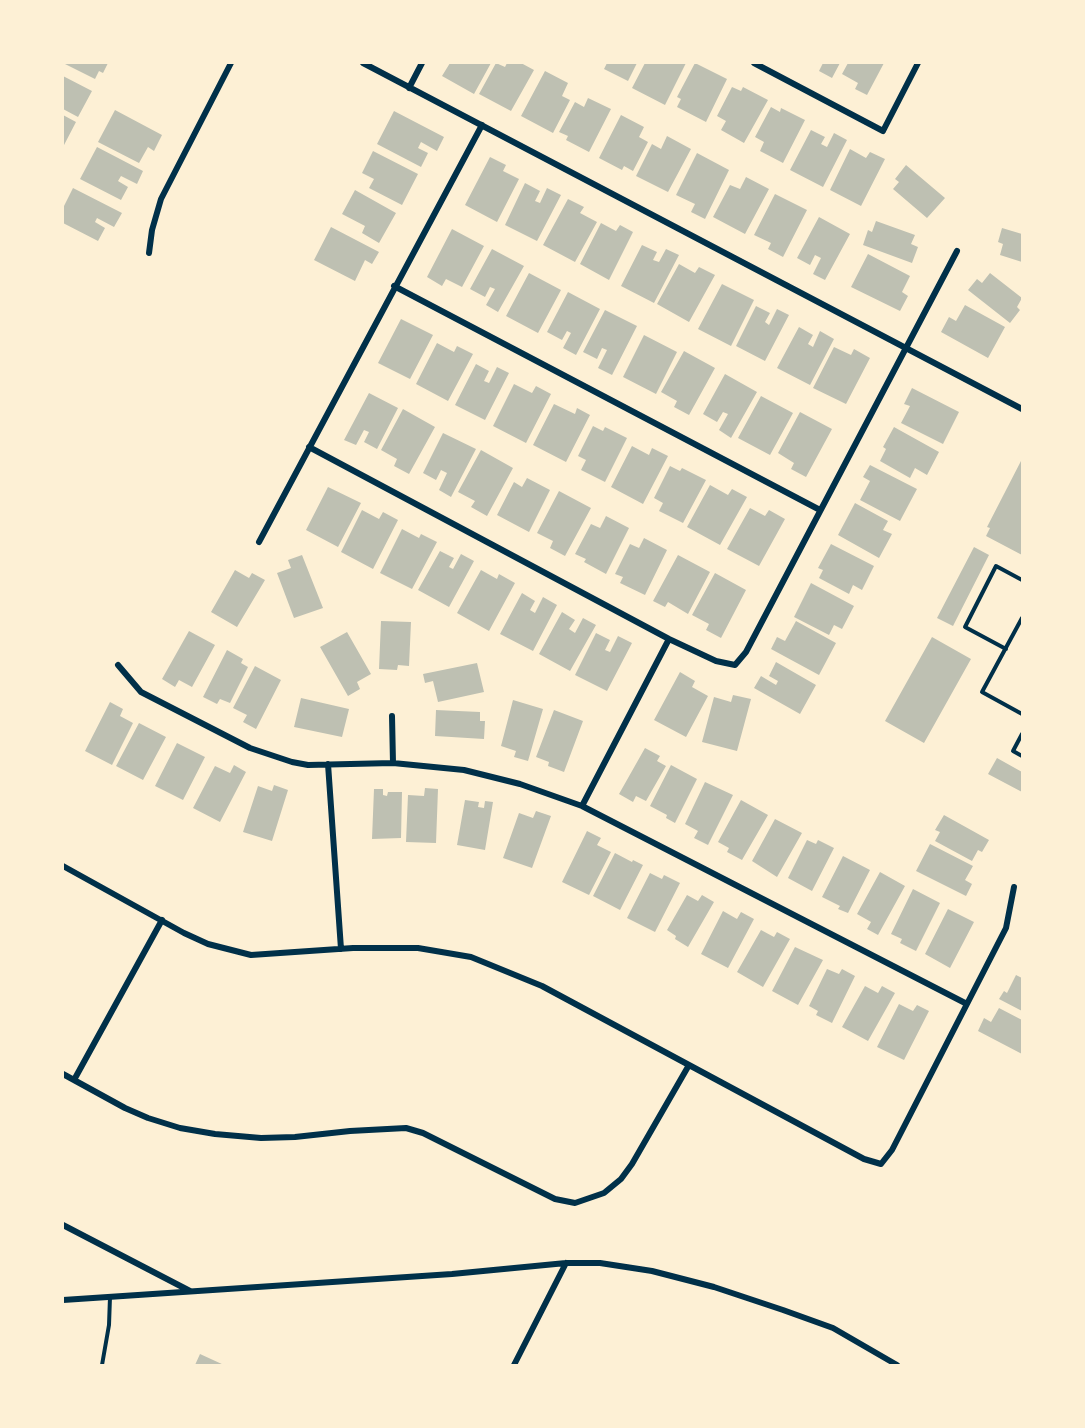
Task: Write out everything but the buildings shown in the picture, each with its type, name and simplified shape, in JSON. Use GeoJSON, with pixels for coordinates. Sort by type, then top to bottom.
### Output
{"type":"FeatureCollection","features":[{"type":"Feature","properties":{"kind":"street"},"geometry":{"type":"LineString","coordinates":[[149,253],[152,230],[161,199],[231,63]]}},
{"type":"Feature","properties":{"kind":"street"},"geometry":{"type":"LineString","coordinates":[[363,63],[1022,409]]}},
{"type":"Feature","properties":{"kind":"street"},"geometry":{"type":"LineString","coordinates":[[409,88],[422,63]]}},
{"type":"Feature","properties":{"kind":"street"},"geometry":{"type":"LineString","coordinates":[[754,63],[883,131],[918,63]]}},
{"type":"Feature","properties":{"kind":"street"},"geometry":{"type":"LineString","coordinates":[[259,543],[394,286],[482,125]]}},
{"type":"Feature","properties":{"kind":"street"},"geometry":{"type":"LineString","coordinates":[[309,447],[669,639],[716,661],[735,665],[746,652],[957,251]]}},
{"type":"Feature","properties":{"kind":"street"},"geometry":{"type":"LineString","coordinates":[[394,286],[820,510]]}},
{"type":"Feature","properties":{"kind":"street"},"geometry":{"type":"LineString","coordinates":[[582,806],[669,639]]}},
{"type":"Feature","properties":{"kind":"street"},"geometry":{"type":"LineString","coordinates":[[118,665],[141,692],[250,748],[292,762],[308,765],[393,764],[464,770],[520,784],[582,806],[967,1004]]}},
{"type":"Feature","properties":{"kind":"street"},"geometry":{"type":"LineString","coordinates":[[392,716],[393,764]]}},
{"type":"Feature","properties":{"kind":"street"},"geometry":{"type":"LineString","coordinates":[[328,764],[341,949]]}},
{"type":"Feature","properties":{"kind":"street"},"geometry":{"type":"LineString","coordinates":[[63,866],[208,944],[251,955],[341,949],[418,948],[471,957],[542,986],[864,1159],[881,1164],[892,1150],[1006,928],[1014,886]]}},
{"type":"Feature","properties":{"kind":"street"},"geometry":{"type":"LineString","coordinates":[[74,1080],[162,920]]}},
{"type":"Feature","properties":{"kind":"street"},"geometry":{"type":"LineString","coordinates":[[63,1074],[148,1118],[180,1128],[215,1134],[261,1138],[295,1137],[406,1128],[423,1133],[555,1198],[575,1203],[604,1193],[621,1179],[689,1065]]}},
{"type":"Feature","properties":{"kind":"street"},"geometry":{"type":"LineString","coordinates":[[63,1225],[191,1291]]}},
{"type":"Feature","properties":{"kind":"street"},"geometry":{"type":"LineString","coordinates":[[514,1365],[566,1263]]}},
{"type":"Feature","properties":{"kind":"street"},"geometry":{"type":"LineString","coordinates":[[63,1300],[440,1275],[566,1263],[600,1263],[652,1271],[714,1287],[833,1328],[897,1365]]}},
{"type":"Feature","properties":{"kind":"lane"},"geometry":{"type":"LineString","coordinates":[[1005,649],[965,627],[996,566],[1022,580]]}},
{"type":"Feature","properties":{"kind":"lane"},"geometry":{"type":"LineString","coordinates":[[1022,618],[982,692],[1022,714]]}},
{"type":"Feature","properties":{"kind":"lane"},"geometry":{"type":"LineString","coordinates":[[1022,734],[1013,751],[1022,756]]}},
{"type":"Feature","properties":{"kind":"lane"},"geometry":{"type":"LineString","coordinates":[[102,1365],[110,1324],[110,1297]]}}]}
